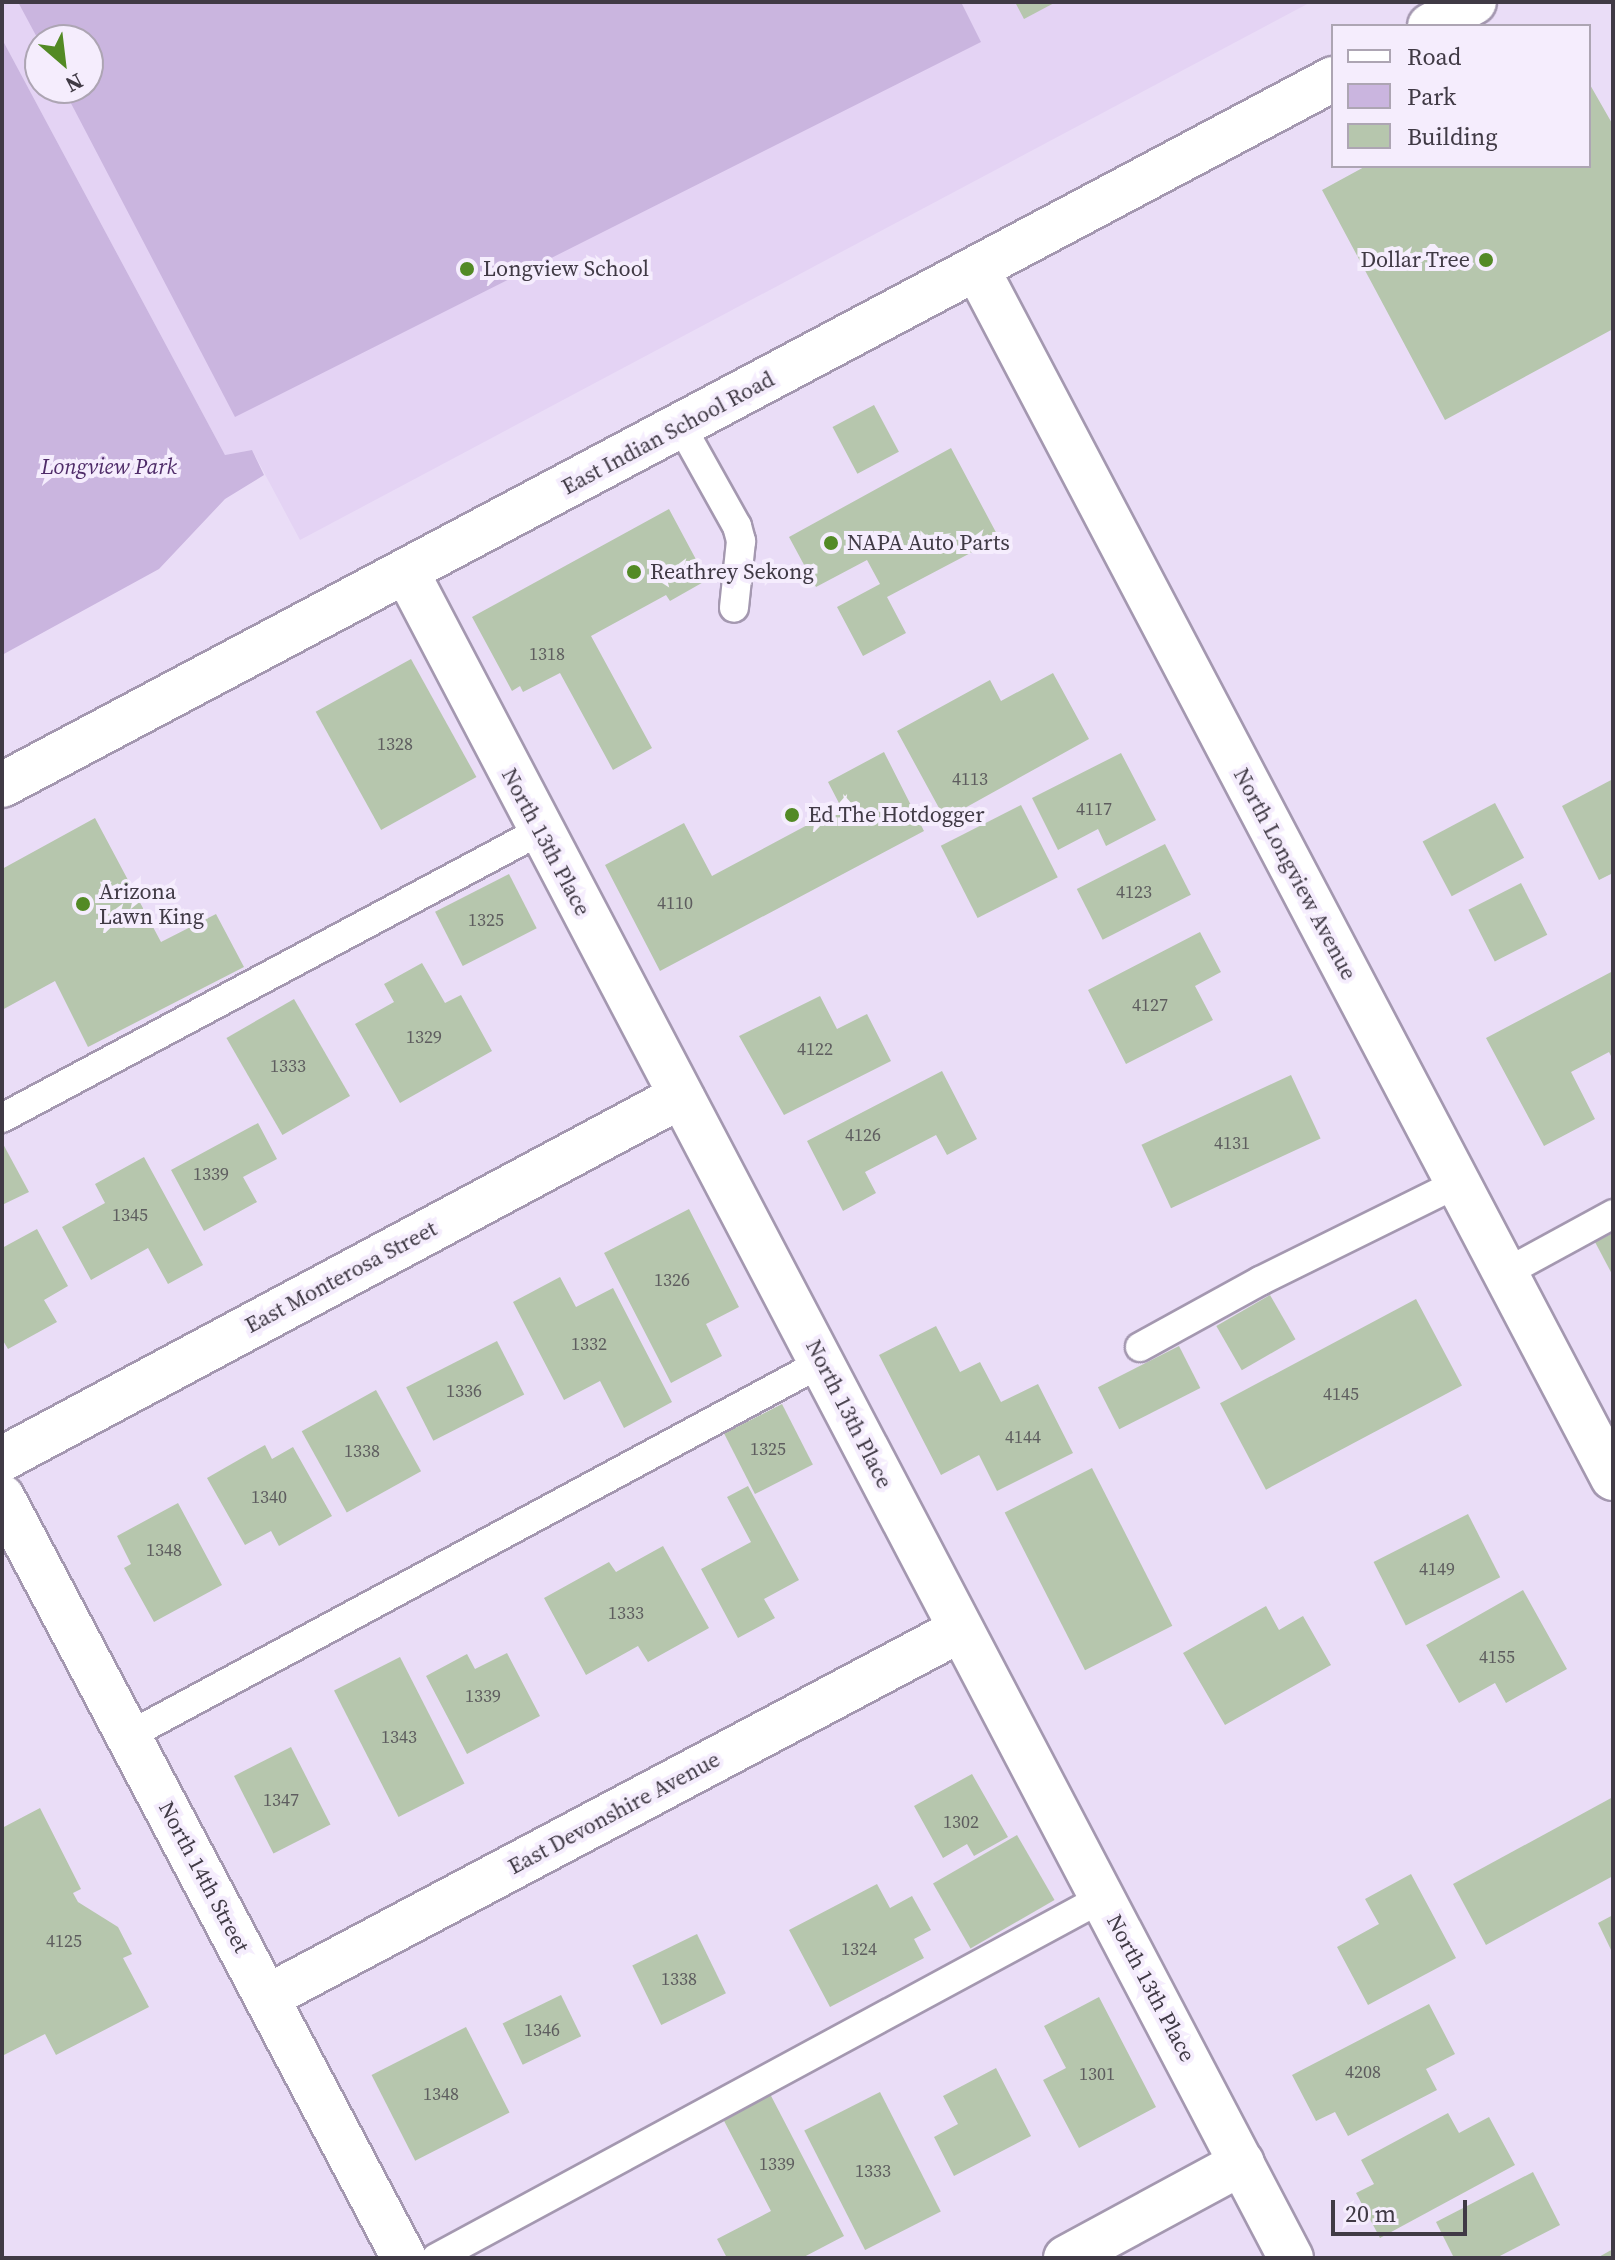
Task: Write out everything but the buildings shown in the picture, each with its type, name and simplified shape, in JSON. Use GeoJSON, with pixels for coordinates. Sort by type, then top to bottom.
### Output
{"type":"FeatureCollection","features":[{"type":"Feature","properties":{"kind":"street"},"geometry":{"type":"LineString","coordinates":[[1434,24],[1474,2]]}},
{"type":"Feature","properties":{"kind":"street","name":"East Indian School Road"},"geometry":{"type":"LineString","coordinates":[[2,785],[1331,80]]}},
{"type":"Feature","properties":{"kind":"street","name":"North Longview Avenue"},"geometry":{"type":"LineString","coordinates":[[977,269],[1613,1478]]}},
{"type":"Feature","properties":{"kind":"street","name":"North 13th Place"},"geometry":{"type":"LineString","coordinates":[[406,571],[1291,2258]]}},
{"type":"Feature","properties":{"kind":"street","name":"East Monterosa Street"},"geometry":{"type":"LineString","coordinates":[[2,1459],[681,1096]]}},
{"type":"Feature","properties":{"kind":"street","name":"North 14th Street"},"geometry":{"type":"LineString","coordinates":[[2,1497],[269,1996],[404,2258]]}},
{"type":"Feature","properties":{"kind":"street","name":"East Devonshire Avenue"},"geometry":{"type":"LineString","coordinates":[[269,1996],[960,1630]]}},
{"type":"Feature","properties":{"kind":"street"},"geometry":{"type":"LineString","coordinates":[[1066,2258],[1242,2163]]}},
{"type":"Feature","properties":{"kind":"lane"},"geometry":{"type":"LineString","coordinates":[[681,426],[741,541],[734,608]]}},
{"type":"Feature","properties":{"kind":"lane"},"geometry":{"type":"LineString","coordinates":[[2,1118],[540,831]]}},
{"type":"Feature","properties":{"kind":"lane"},"geometry":{"type":"LineString","coordinates":[[1140,1347],[1260,1281],[1458,1183]]}},
{"type":"Feature","properties":{"kind":"lane"},"geometry":{"type":"LineString","coordinates":[[1505,1273],[1613,1214]]}},
{"type":"Feature","properties":{"kind":"lane"},"geometry":{"type":"LineString","coordinates":[[128,1736],[823,1362]]}},
{"type":"Feature","properties":{"kind":"lane"},"geometry":{"type":"LineString","coordinates":[[436,2258],[1104,1897]]}},
{"type":"Feature","properties":{"kind":"shaded area","name":"Longview School"},"geometry":{"type":"Polygon","coordinates":[[[2,2],[1311,2],[300,540],[252,450],[225,455],[37,104],[104,104],[104,24],[24,24],[24,80],[2,39],[2,2]]]}},
{"type":"Feature","properties":{"kind":"green space"},"geometry":{"type":"Polygon","coordinates":[[[18,2],[961,2],[981,42],[235,417],[71,104],[104,104],[104,24],[30,24],[18,2]]]}},
{"type":"Feature","properties":{"kind":"green space","name":"Longview Park"},"geometry":{"type":"Polygon","coordinates":[[[2,39],[24,80],[24,104],[37,104],[225,455],[252,450],[264,475],[225,499],[159,569],[2,655],[2,39]]]}},
{"type":"Feature","properties":{"kind":"place","name":"Dollar Tree"},"geometry":{"type":"Point","coordinates":[1486,260]}},
{"type":"Feature","properties":{"kind":"place","name":"Longview School"},"geometry":{"type":"Point","coordinates":[467,269]}},
{"type":"Feature","properties":{"kind":"place","name":"NAPA Auto Parts"},"geometry":{"type":"Point","coordinates":[831,543]}},
{"type":"Feature","properties":{"kind":"place","name":"Reathrey Sekong"},"geometry":{"type":"Point","coordinates":[634,572]}},
{"type":"Feature","properties":{"kind":"place","name":"Ed The Hotdogger"},"geometry":{"type":"Point","coordinates":[792,815]}},
{"type":"Feature","properties":{"kind":"place","name":"Arizona Lawn King"},"geometry":{"type":"Point","coordinates":[83,904]}}]}
